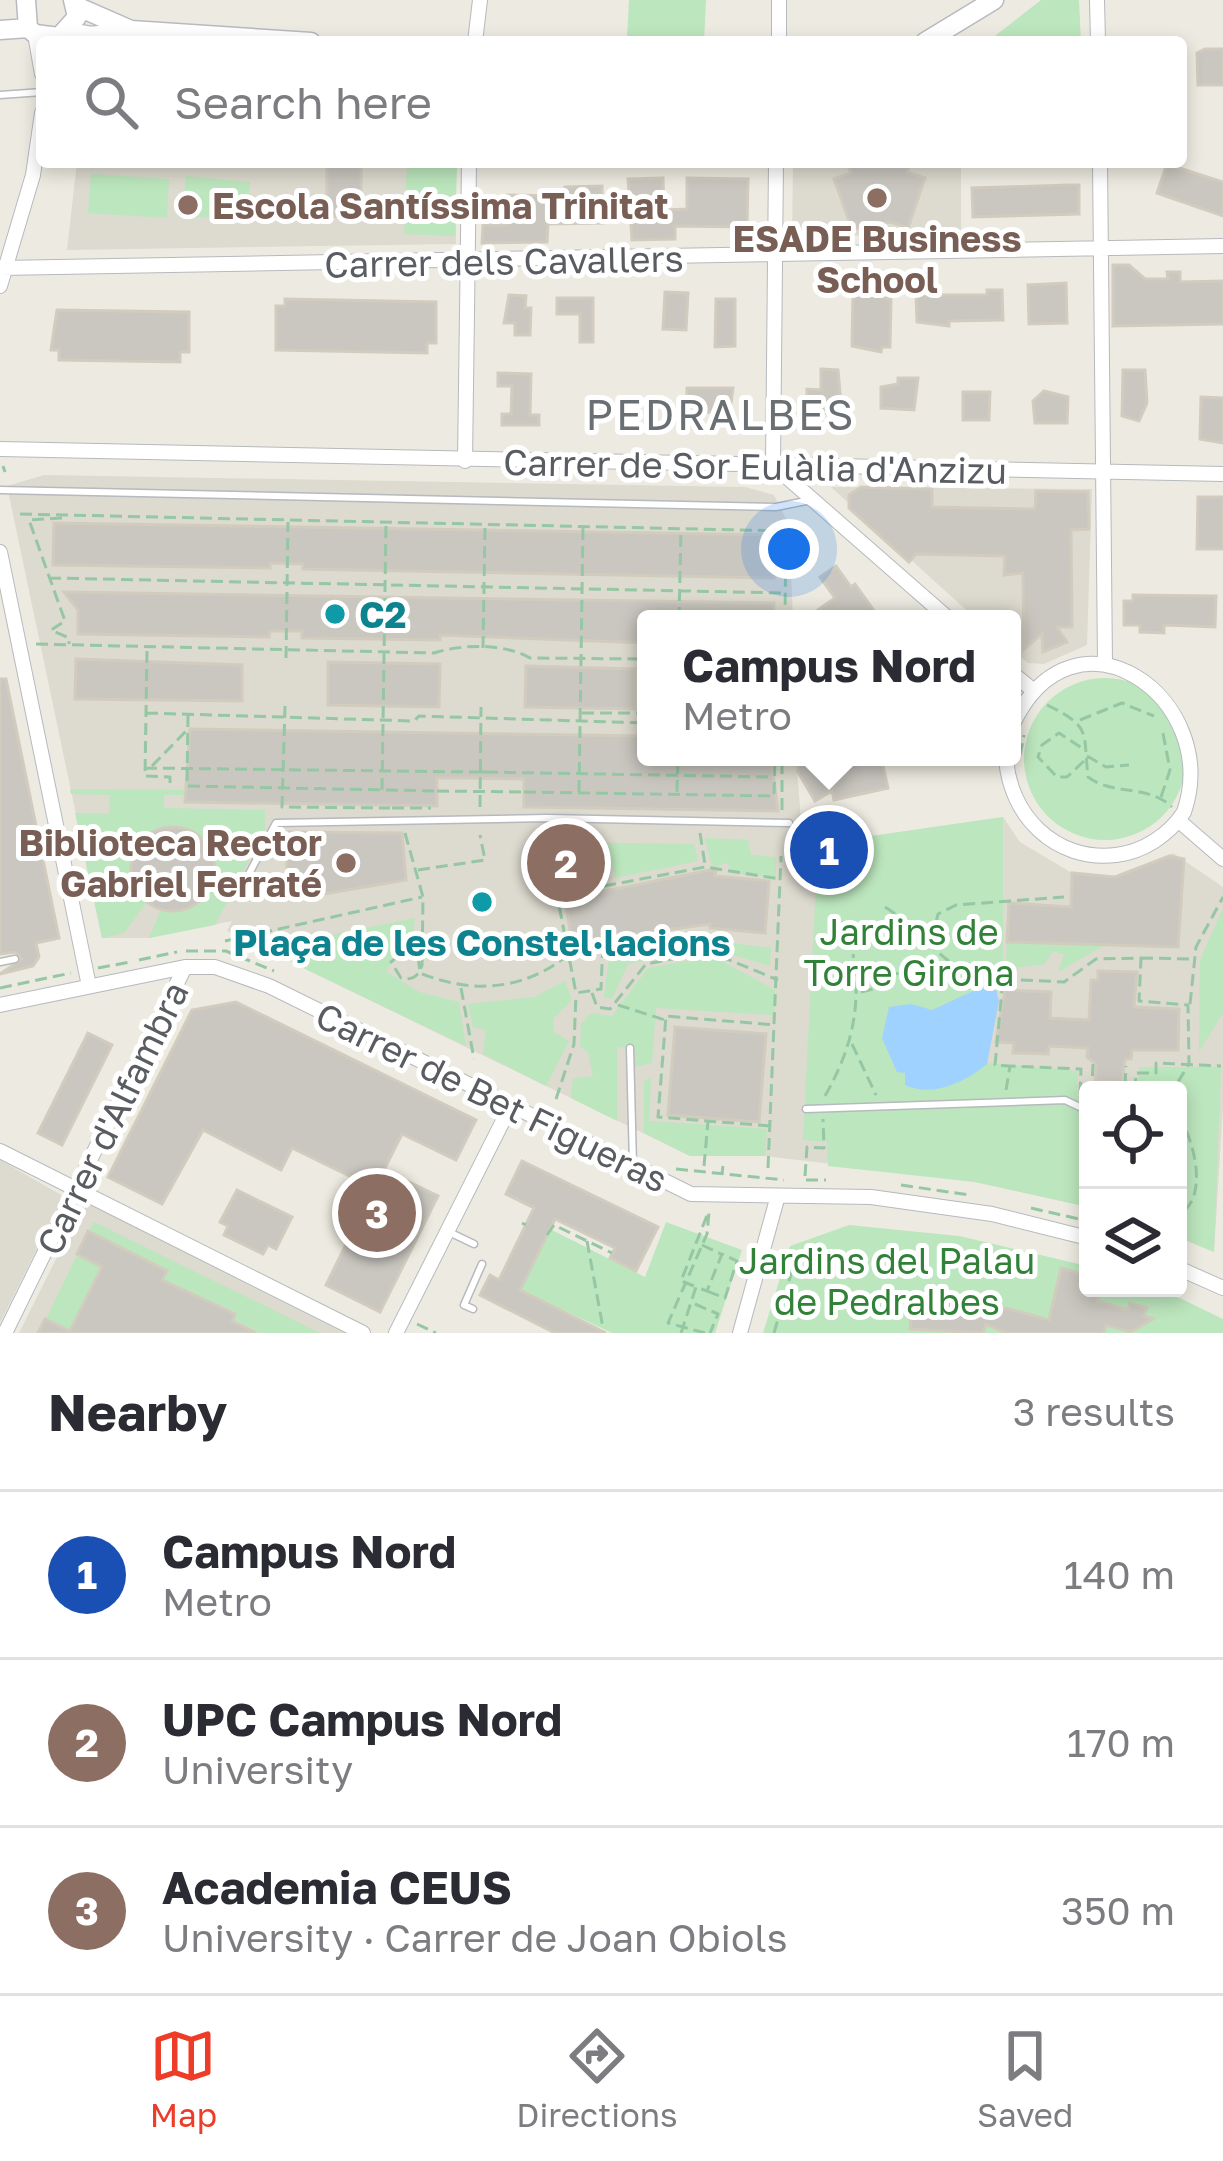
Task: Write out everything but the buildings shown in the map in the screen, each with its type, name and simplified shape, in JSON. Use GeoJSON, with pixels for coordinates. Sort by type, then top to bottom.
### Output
{"type":"FeatureCollection","features":[{"type":"Feature","properties":{"kind":"street"},"geometry":{"type":"LineString","coordinates":[[26,0],[36,48]]}},
{"type":"Feature","properties":{"kind":"street"},"geometry":{"type":"LineString","coordinates":[[476,36],[480,0]]}},
{"type":"Feature","properties":{"kind":"street"},"geometry":{"type":"LineString","coordinates":[[779,0],[779,36]]}},
{"type":"Feature","properties":{"kind":"street"},"geometry":{"type":"LineString","coordinates":[[935,36],[994,0]]}},
{"type":"Feature","properties":{"kind":"street"},"geometry":{"type":"LineString","coordinates":[[1097,0],[1098,36]]}},
{"type":"Feature","properties":{"kind":"street"},"geometry":{"type":"LineString","coordinates":[[66,36],[75,3],[131,30]]}},
{"type":"Feature","properties":{"kind":"street"},"geometry":{"type":"LineString","coordinates":[[0,30],[66,36],[131,30],[221,36]]}},
{"type":"Feature","properties":{"kind":"street"},"geometry":{"type":"LineString","coordinates":[[0,286],[36,154]]}},
{"type":"Feature","properties":{"kind":"street"},"geometry":{"type":"LineString","coordinates":[[465,461],[469,168]]}},
{"type":"Feature","properties":{"kind":"street"},"geometry":{"type":"LineString","coordinates":[[776,168],[773,465],[939,610]]}},
{"type":"Feature","properties":{"kind":"street"},"geometry":{"type":"LineString","coordinates":[[1100,168],[1105,663]]}},
{"type":"Feature","properties":{"kind":"street","name":"Carrer dels Cavallers"},"geometry":{"type":"LineString","coordinates":[[4,267],[464,263],[1223,246]]}},
{"type":"Feature","properties":{"kind":"street","name":"Carrer de Sor Eulàlia d'Anzizu"},"geometry":{"type":"LineString","coordinates":[[0,448],[1223,474]]}},
{"type":"Feature","properties":{"kind":"street"},"geometry":{"type":"LineString","coordinates":[[0,552],[89,986]]}},
{"type":"Feature","properties":{"kind":"street"},"geometry":{"type":"LineString","coordinates":[[1008,766],[1014,799],[1028,820],[1069,850],[1119,855],[1143,848],[1173,818],[1198,772],[1190,719],[1156,679],[1105,663],[1060,672],[1034,691],[1021,712]]}},
{"type":"Feature","properties":{"kind":"street"},"geometry":{"type":"LineString","coordinates":[[1021,681],[1034,691]]}},
{"type":"Feature","properties":{"kind":"street"},"geometry":{"type":"LineString","coordinates":[[1173,818],[1223,859]]}},
{"type":"Feature","properties":{"kind":"street"},"geometry":{"type":"LineString","coordinates":[[0,1005],[185,967]]}},
{"type":"Feature","properties":{"kind":"street","name":"Carrer de Bet Figueras"},"geometry":{"type":"LineString","coordinates":[[185,967],[215,967],[254,980],[692,1194],[777,1199],[817,1193],[925,1203],[1079,1236]]}},
{"type":"Feature","properties":{"kind":"street","name":"Carrer d'Alfambra"},"geometry":{"type":"LineString","coordinates":[[5,1333],[185,967]]}},
{"type":"Feature","properties":{"kind":"street"},"geometry":{"type":"LineString","coordinates":[[396,1333],[510,1107]]}},
{"type":"Feature","properties":{"kind":"street"},"geometry":{"type":"LineString","coordinates":[[0,1150],[363,1333]]}},
{"type":"Feature","properties":{"kind":"street"},"geometry":{"type":"LineString","coordinates":[[740,1333],[777,1199]]}},
{"type":"Feature","properties":{"kind":"street"},"geometry":{"type":"LineString","coordinates":[[1187,1272],[1223,1288]]}},
{"type":"Feature","properties":{"kind":"lane"},"geometry":{"type":"LineString","coordinates":[[0,95],[36,92]]}},
{"type":"Feature","properties":{"kind":"lane"},"geometry":{"type":"LineString","coordinates":[[0,490],[776,507],[812,500]]}},
{"type":"Feature","properties":{"kind":"lane"},"geometry":{"type":"LineString","coordinates":[[242,887],[276,823],[547,818],[789,823]]}},
{"type":"Feature","properties":{"kind":"lane"},"geometry":{"type":"LineString","coordinates":[[0,962],[14,959]]}},
{"type":"Feature","properties":{"kind":"lane"},"geometry":{"type":"LineString","coordinates":[[629,1048],[633,1168]]}},
{"type":"Feature","properties":{"kind":"lane"},"geometry":{"type":"LineString","coordinates":[[806,1109],[1065,1100],[1079,1107]]}},
{"type":"Feature","properties":{"kind":"lane"},"geometry":{"type":"LineString","coordinates":[[447,1232],[474,1244]]}},
{"type":"Feature","properties":{"kind":"lane"},"geometry":{"type":"LineString","coordinates":[[473,1310],[464,1305],[482,1264]]}},
{"type":"Feature","properties":{"kind":"path"},"geometry":{"type":"LineString","coordinates":[[20,514],[786,531],[785,610]]}},
{"type":"Feature","properties":{"kind":"path"},"geometry":{"type":"LineString","coordinates":[[62,515],[62,521],[29,520],[64,621],[50,626],[69,638],[69,646]]}},
{"type":"Feature","properties":{"kind":"path"},"geometry":{"type":"LineString","coordinates":[[286,658],[288,520]]}},
{"type":"Feature","properties":{"kind":"path"},"geometry":{"type":"LineString","coordinates":[[382,790],[386,522]]}},
{"type":"Feature","properties":{"kind":"path"},"geometry":{"type":"LineString","coordinates":[[483,649],[485,524]]}},
{"type":"Feature","properties":{"kind":"path"},"geometry":{"type":"LineString","coordinates":[[579,792],[583,525]]}},
{"type":"Feature","properties":{"kind":"path"},"geometry":{"type":"LineString","coordinates":[[680,610],[681,528]]}},
{"type":"Feature","properties":{"kind":"path"},"geometry":{"type":"LineString","coordinates":[[49,578],[785,592]]}},
{"type":"Feature","properties":{"kind":"path"},"geometry":{"type":"LineString","coordinates":[[34,644],[147,650],[483,649],[637,659]]}},
{"type":"Feature","properties":{"kind":"path"},"geometry":{"type":"LineString","coordinates":[[147,650],[145,776],[170,776],[170,784]]}},
{"type":"Feature","properties":{"kind":"path"},"geometry":{"type":"LineString","coordinates":[[1055,691],[1043,703],[1079,721],[1122,703],[1151,713],[1167,738],[1170,770],[1161,796]]}},
{"type":"Feature","properties":{"kind":"path"},"geometry":{"type":"LineString","coordinates":[[285,706],[282,807],[376,808]]}},
{"type":"Feature","properties":{"kind":"path"},"geometry":{"type":"LineString","coordinates":[[480,809],[482,706]]}},
{"type":"Feature","properties":{"kind":"path"},"geometry":{"type":"LineString","coordinates":[[580,713],[637,712]]}},
{"type":"Feature","properties":{"kind":"path"},"geometry":{"type":"LineString","coordinates":[[146,713],[284,721],[481,717],[637,723]]}},
{"type":"Feature","properties":{"kind":"path"},"geometry":{"type":"LineString","coordinates":[[188,713],[187,786],[774,796],[775,766]]}},
{"type":"Feature","properties":{"kind":"path"},"geometry":{"type":"LineString","coordinates":[[1079,721],[1088,777],[1096,784],[1161,796],[1173,808],[1173,818]]}},
{"type":"Feature","properties":{"kind":"path"},"geometry":{"type":"LineString","coordinates":[[630,723],[630,730]]}},
{"type":"Feature","properties":{"kind":"path"},"geometry":{"type":"LineString","coordinates":[[148,768],[188,730]]}},
{"type":"Feature","properties":{"kind":"path"},"geometry":{"type":"LineString","coordinates":[[1086,755],[1074,773],[1057,777],[1038,757],[1042,745],[1059,733],[1106,767],[1129,765]]}},
{"type":"Feature","properties":{"kind":"path"},"geometry":{"type":"LineString","coordinates":[[677,794],[678,766]]}},
{"type":"Feature","properties":{"kind":"path"},"geometry":{"type":"LineString","coordinates":[[782,766],[782,810]]}},
{"type":"Feature","properties":{"kind":"path"},"geometry":{"type":"LineString","coordinates":[[148,768],[769,775]]}},
{"type":"Feature","properties":{"kind":"path"},"geometry":{"type":"LineString","coordinates":[[392,808],[435,808]]}},
{"type":"Feature","properties":{"kind":"path"},"geometry":{"type":"LineString","coordinates":[[700,825],[705,867]]}},
{"type":"Feature","properties":{"kind":"path"},"geometry":{"type":"LineString","coordinates":[[405,833],[424,897],[422,965],[421,969],[419,973],[406,980],[393,972],[396,953],[410,950],[420,960],[421,965],[420,973],[460,987],[515,982],[603,941],[602,989],[576,993]]}},
{"type":"Feature","properties":{"kind":"path"},"geometry":{"type":"LineString","coordinates":[[416,871],[485,860],[480,835]]}},
{"type":"Feature","properties":{"kind":"path"},"geometry":{"type":"LineString","coordinates":[[767,1168],[781,856]]}},
{"type":"Feature","properties":{"kind":"path"},"geometry":{"type":"LineString","coordinates":[[556,1099],[574,1044],[576,993],[554,895],[705,867],[726,866],[728,875],[780,879]]}},
{"type":"Feature","properties":{"kind":"path"},"geometry":{"type":"LineString","coordinates":[[225,941],[424,897]]}},
{"type":"Feature","properties":{"kind":"path"},"geometry":{"type":"LineString","coordinates":[[932,942],[938,914],[956,905],[1064,897]]}},
{"type":"Feature","properties":{"kind":"path"},"geometry":{"type":"LineString","coordinates":[[1141,958],[1139,1001],[1194,1002],[1192,959],[1223,897]]}},
{"type":"Feature","properties":{"kind":"path"},"geometry":{"type":"LineString","coordinates":[[885,907],[932,942],[965,975],[1064,982],[1096,959],[1192,959]]}},
{"type":"Feature","properties":{"kind":"path"},"geometry":{"type":"LineString","coordinates":[[193,951],[226,951],[276,972]]}},
{"type":"Feature","properties":{"kind":"path"},"geometry":{"type":"LineString","coordinates":[[616,1004],[646,964],[710,952],[778,980]]}},
{"type":"Feature","properties":{"kind":"path"},"geometry":{"type":"LineString","coordinates":[[825,1096],[852,1042],[859,993],[853,954]]}},
{"type":"Feature","properties":{"kind":"path"},"geometry":{"type":"LineString","coordinates":[[858,981],[884,974],[937,972],[948,962]]}},
{"type":"Feature","properties":{"kind":"path"},"geometry":{"type":"LineString","coordinates":[[0,988],[71,973]]}},
{"type":"Feature","properties":{"kind":"path"},"geometry":{"type":"LineString","coordinates":[[859,993],[880,987],[884,974]]}},
{"type":"Feature","properties":{"kind":"path"},"geometry":{"type":"LineString","coordinates":[[1003,979],[995,1065],[1093,1067],[1092,1081]]}},
{"type":"Feature","properties":{"kind":"path"},"geometry":{"type":"LineString","coordinates":[[460,987],[474,1059]]}},
{"type":"Feature","properties":{"kind":"path"},"geometry":{"type":"LineString","coordinates":[[592,991],[597,1007],[616,1004],[638,1016],[775,1025]]}},
{"type":"Feature","properties":{"kind":"path"},"geometry":{"type":"LineString","coordinates":[[1179,1081],[1189,1064],[1188,1005]]}},
{"type":"Feature","properties":{"kind":"path"},"geometry":{"type":"LineString","coordinates":[[666,1020],[658,1117],[770,1126]]}},
{"type":"Feature","properties":{"kind":"path"},"geometry":{"type":"LineString","coordinates":[[852,1042],[882,1106]]}},
{"type":"Feature","properties":{"kind":"path"},"geometry":{"type":"LineString","coordinates":[[1030,1067],[1031,1054]]}},
{"type":"Feature","properties":{"kind":"path"},"geometry":{"type":"LineString","coordinates":[[1125,1081],[1126,1069],[1156,1073],[1156,1064],[1221,1066]]}},
{"type":"Feature","properties":{"kind":"path"},"geometry":{"type":"LineString","coordinates":[[987,1091],[1009,1090],[1010,1066]]}},
{"type":"Feature","properties":{"kind":"path"},"geometry":{"type":"LineString","coordinates":[[1081,1081],[1082,1070]]}},
{"type":"Feature","properties":{"kind":"path"},"geometry":{"type":"LineString","coordinates":[[1136,1073],[1136,1081]]}},
{"type":"Feature","properties":{"kind":"path"},"geometry":{"type":"LineString","coordinates":[[813,1180],[805,1178],[807,1147],[824,1148],[820,1097],[842,1096]]}},
{"type":"Feature","properties":{"kind":"path"},"geometry":{"type":"LineString","coordinates":[[860,1096],[877,1096]]}},
{"type":"Feature","properties":{"kind":"path"},"geometry":{"type":"LineString","coordinates":[[704,1166],[709,1121]]}},
{"type":"Feature","properties":{"kind":"path"},"geometry":{"type":"LineString","coordinates":[[1187,1132],[1195,1193],[1187,1208]]}},
{"type":"Feature","properties":{"kind":"path","name":"Carrer de Bet Figueras"},"geometry":{"type":"LineString","coordinates":[[662,1164],[713,1176],[772,1176],[785,1181]]}},
{"type":"Feature","properties":{"kind":"path"},"geometry":{"type":"LineString","coordinates":[[722,1166],[722,1174]]}},
{"type":"Feature","properties":{"kind":"path"},"geometry":{"type":"LineString","coordinates":[[695,1242],[702,1245],[722,1254],[736,1261],[725,1298],[686,1282],[681,1281],[695,1242],[709,1212],[702,1245],[686,1282],[668,1323],[708,1333],[718,1314],[693,1303],[690,1298],[696,1287]]}},
{"type":"Feature","properties":{"kind":"path"},"geometry":{"type":"LineString","coordinates":[[547,1235],[554,1225],[612,1253]]}},
{"type":"Feature","properties":{"kind":"path"},"geometry":{"type":"LineString","coordinates":[[587,1241],[603,1328]]}},
{"type":"Feature","properties":{"kind":"path"},"geometry":{"type":"LineString","coordinates":[[707,1291],[722,1254]]}},
{"type":"Feature","properties":{"kind":"path"},"geometry":{"type":"LineString","coordinates":[[774,1333],[793,1268],[780,1264]]}},
{"type":"Feature","properties":{"kind":"path"},"geometry":{"type":"LineString","coordinates":[[680,1333],[693,1303]]}},
{"type":"Feature","properties":{"kind":"path"},"geometry":{"type":"LineString","coordinates":[[417,1324],[436,1333]]}},
{"type":"Feature","properties":{"kind":"path"},"geometry":{"type":"LineString","coordinates":[[670,1333],[673,1325]]}},
{"type":"Feature","properties":{"kind":"shaded area","name":"Escola Santíssima Trinitat"},"geometry":{"type":"Polygon","coordinates":[[[76,168],[456,168],[456,244],[67,250],[76,168]]]}},
{"type":"Feature","properties":{"kind":"shaded area","name":"ESADE Business School"},"geometry":{"type":"Polygon","coordinates":[[[793,168],[961,168],[961,233],[792,237],[793,168]]]}},
{"type":"Feature","properties":{"kind":"shaded area"},"geometry":{"type":"Polygon","coordinates":[[[44,475],[745,487],[774,495],[789,525],[793,610],[637,610],[637,766],[797,766],[803,846],[1003,817],[1020,842],[1072,873],[1115,877],[1148,868],[1173,853],[1223,887],[1223,1106],[1214,1252],[1187,1241],[1187,1081],[1079,1081],[1079,1205],[975,1182],[891,1171],[765,1156],[690,1156],[227,931],[232,921],[149,938],[102,938],[7,486],[44,475]]]}},
{"type":"Feature","properties":{"kind":"shaded area"},"geometry":{"type":"Polygon","coordinates":[[[831,487],[1092,489],[1087,645],[1044,664],[1028,663],[1021,657],[1021,610],[966,610],[831,487]]]}},
{"type":"Feature","properties":{"kind":"shaded area"},"geometry":{"type":"Polygon","coordinates":[[[0,1160],[63,1196],[0,1323],[0,1160]]]}},
{"type":"Feature","properties":{"kind":"shaded area"},"geometry":{"type":"Polygon","coordinates":[[[91,1203],[357,1333],[19,1333],[83,1205],[91,1203]]]}},
{"type":"Feature","properties":{"kind":"green space"},"geometry":{"type":"Polygon","coordinates":[[[629,0],[706,0],[704,36],[627,36],[629,0]]]}},
{"type":"Feature","properties":{"kind":"green space"},"geometry":{"type":"Polygon","coordinates":[[[1041,0],[1079,0],[1081,36],[995,36],[1041,0]]]}},
{"type":"Feature","properties":{"kind":"green space"},"geometry":{"type":"Polygon","coordinates":[[[407,168],[457,168],[455,236],[404,234],[407,168]]]}},
{"type":"Feature","properties":{"kind":"green space"},"geometry":{"type":"Polygon","coordinates":[[[91,174],[169,179],[167,218],[88,213],[91,174]]]}},
{"type":"Feature","properties":{"kind":"green space"},"geometry":{"type":"Polygon","coordinates":[[[186,176],[250,182],[247,221],[182,216],[186,176]]]}},
{"type":"Feature","properties":{"kind":"green space"},"geometry":{"type":"Polygon","coordinates":[[[1105,678],[1136,684],[1163,701],[1180,728],[1186,759],[1180,790],[1163,817],[1136,834],[1105,840],[1074,834],[1047,817],[1030,790],[1024,759],[1030,728],[1047,701],[1074,684],[1105,678]]]}},
{"type":"Feature","properties":{"kind":"green space"},"geometry":{"type":"Polygon","coordinates":[[[70,789],[185,790],[185,795],[164,795],[164,808],[265,810],[265,830],[215,925],[149,938],[161,909],[189,909],[206,898],[213,881],[204,842],[190,830],[171,826],[148,836],[136,851],[132,868],[136,886],[147,902],[124,933],[102,938],[75,813],[109,813],[110,795],[71,794],[70,789]]]}},
{"type":"Feature","properties":{"kind":"green space","name":"Jardins de Torre Girona"},"geometry":{"type":"Polygon","coordinates":[[[1003,817],[1003,958],[987,1063],[1078,1071],[1079,1205],[975,1182],[828,1166],[827,1142],[803,1140],[817,862],[803,860],[803,846],[1003,817]]]}},
{"type":"Feature","properties":{"kind":"green space"},"geometry":{"type":"Polygon","coordinates":[[[705,838],[748,840],[751,855],[776,857],[776,877],[731,873],[728,863],[712,867],[705,838]]]}},
{"type":"Feature","properties":{"kind":"green space"},"geometry":{"type":"Polygon","coordinates":[[[608,843],[694,844],[698,861],[615,878],[608,843]]]}},
{"type":"Feature","properties":{"kind":"green space"},"geometry":{"type":"Polygon","coordinates":[[[1223,908],[1223,1013],[1199,1052],[1200,960],[1223,908]]]}},
{"type":"Feature","properties":{"kind":"green space"},"geometry":{"type":"Polygon","coordinates":[[[415,918],[412,947],[394,949],[387,972],[419,992],[459,1002],[466,1046],[299,966],[296,942],[415,918]]]}},
{"type":"Feature","properties":{"kind":"green space"},"geometry":{"type":"Polygon","coordinates":[[[707,940],[771,948],[770,966],[706,947],[628,964],[612,999],[604,997],[610,950],[707,940]]]}},
{"type":"Feature","properties":{"kind":"green space"},"geometry":{"type":"Polygon","coordinates":[[[1007,942],[1105,945],[1058,972],[1064,955],[1053,951],[1045,964],[1012,968],[1006,960],[1007,942]]]}},
{"type":"Feature","properties":{"kind":"green space"},"geometry":{"type":"Polygon","coordinates":[[[712,956],[775,990],[774,1015],[656,1008],[652,1063],[635,1067],[635,1048],[617,1047],[617,1121],[571,1098],[573,1079],[593,1076],[588,1052],[580,1047],[581,1024],[591,1013],[612,1016],[648,968],[712,956]]]}},
{"type":"Feature","properties":{"kind":"green space"},"geometry":{"type":"Polygon","coordinates":[[[565,981],[572,1000],[553,1019],[554,1032],[569,1041],[546,1086],[483,1054],[486,1030],[473,1027],[468,1004],[534,997],[565,981]]]}},
{"type":"Feature","properties":{"kind":"green space"},"geometry":{"type":"Polygon","coordinates":[[[1139,1067],[1221,1067],[1214,1252],[1187,1241],[1187,1081],[1138,1081],[1139,1067]]]}},
{"type":"Feature","properties":{"kind":"green space"},"geometry":{"type":"Polygon","coordinates":[[[651,1077],[649,1121],[767,1129],[765,1156],[690,1156],[644,1133],[644,1082],[651,1077]]]}},
{"type":"Feature","properties":{"kind":"green space"},"geometry":{"type":"Polygon","coordinates":[[[94,1222],[320,1333],[260,1333],[234,1320],[237,1313],[220,1305],[216,1311],[177,1285],[173,1292],[159,1285],[166,1269],[89,1231],[94,1222]]]}},
{"type":"Feature","properties":{"kind":"green space"},"geometry":{"type":"Polygon","coordinates":[[[666,1222],[742,1250],[715,1333],[612,1333],[520,1290],[550,1229],[645,1277],[666,1222]]]}},
{"type":"Feature","properties":{"kind":"green space","name":"Jardins del Palau de Pedralbes"},"geometry":{"type":"Polygon","coordinates":[[[849,1225],[959,1236],[1079,1264],[1079,1297],[1178,1297],[1223,1319],[1223,1333],[763,1333],[790,1246],[849,1225]]]}},
{"type":"Feature","properties":{"kind":"green space"},"geometry":{"type":"Polygon","coordinates":[[[78,1253],[102,1265],[70,1330],[46,1319],[78,1253]]]}},
{"type":"Feature","properties":{"kind":"water"},"geometry":{"type":"Polygon","coordinates":[[[986,985],[995,987],[999,1001],[987,1064],[948,1086],[927,1090],[905,1085],[905,1073],[897,1072],[882,1038],[889,1007],[911,1004],[932,1010],[986,985]]]}},
{"type":"Feature","properties":{"kind":"place","name":"ESADE Business School"},"geometry":{"type":"Point","coordinates":[877,198]}},
{"type":"Feature","properties":{"kind":"place","name":"Escola Santíssima Trinitat"},"geometry":{"type":"Point","coordinates":[188,205]}},
{"type":"Feature","properties":{"kind":"place","name":"C2"},"geometry":{"type":"Point","coordinates":[335,614]}},
{"type":"Feature","properties":{"kind":"place","name":"Campus Nord"},"geometry":{"type":"Point","coordinates":[829,850]}},
{"type":"Feature","properties":{"kind":"place","name":"Biblioteca Rector Gabriel Ferraté"},"geometry":{"type":"Point","coordinates":[346,863]}},
{"type":"Feature","properties":{"kind":"place","name":"UPC Campus Nord"},"geometry":{"type":"Point","coordinates":[566,863]}},
{"type":"Feature","properties":{"kind":"place","name":"Plaça de les Constel·lacions"},"geometry":{"type":"Point","coordinates":[482,902]}},
{"type":"Feature","properties":{"kind":"place","name":"Academia CEUS"},"geometry":{"type":"Point","coordinates":[377,1213]}},
{"type":"Feature","properties":{"kind":"district","name":"PEDRALBES"},"geometry":{"type":"Point","coordinates":[721,414]}}]}
